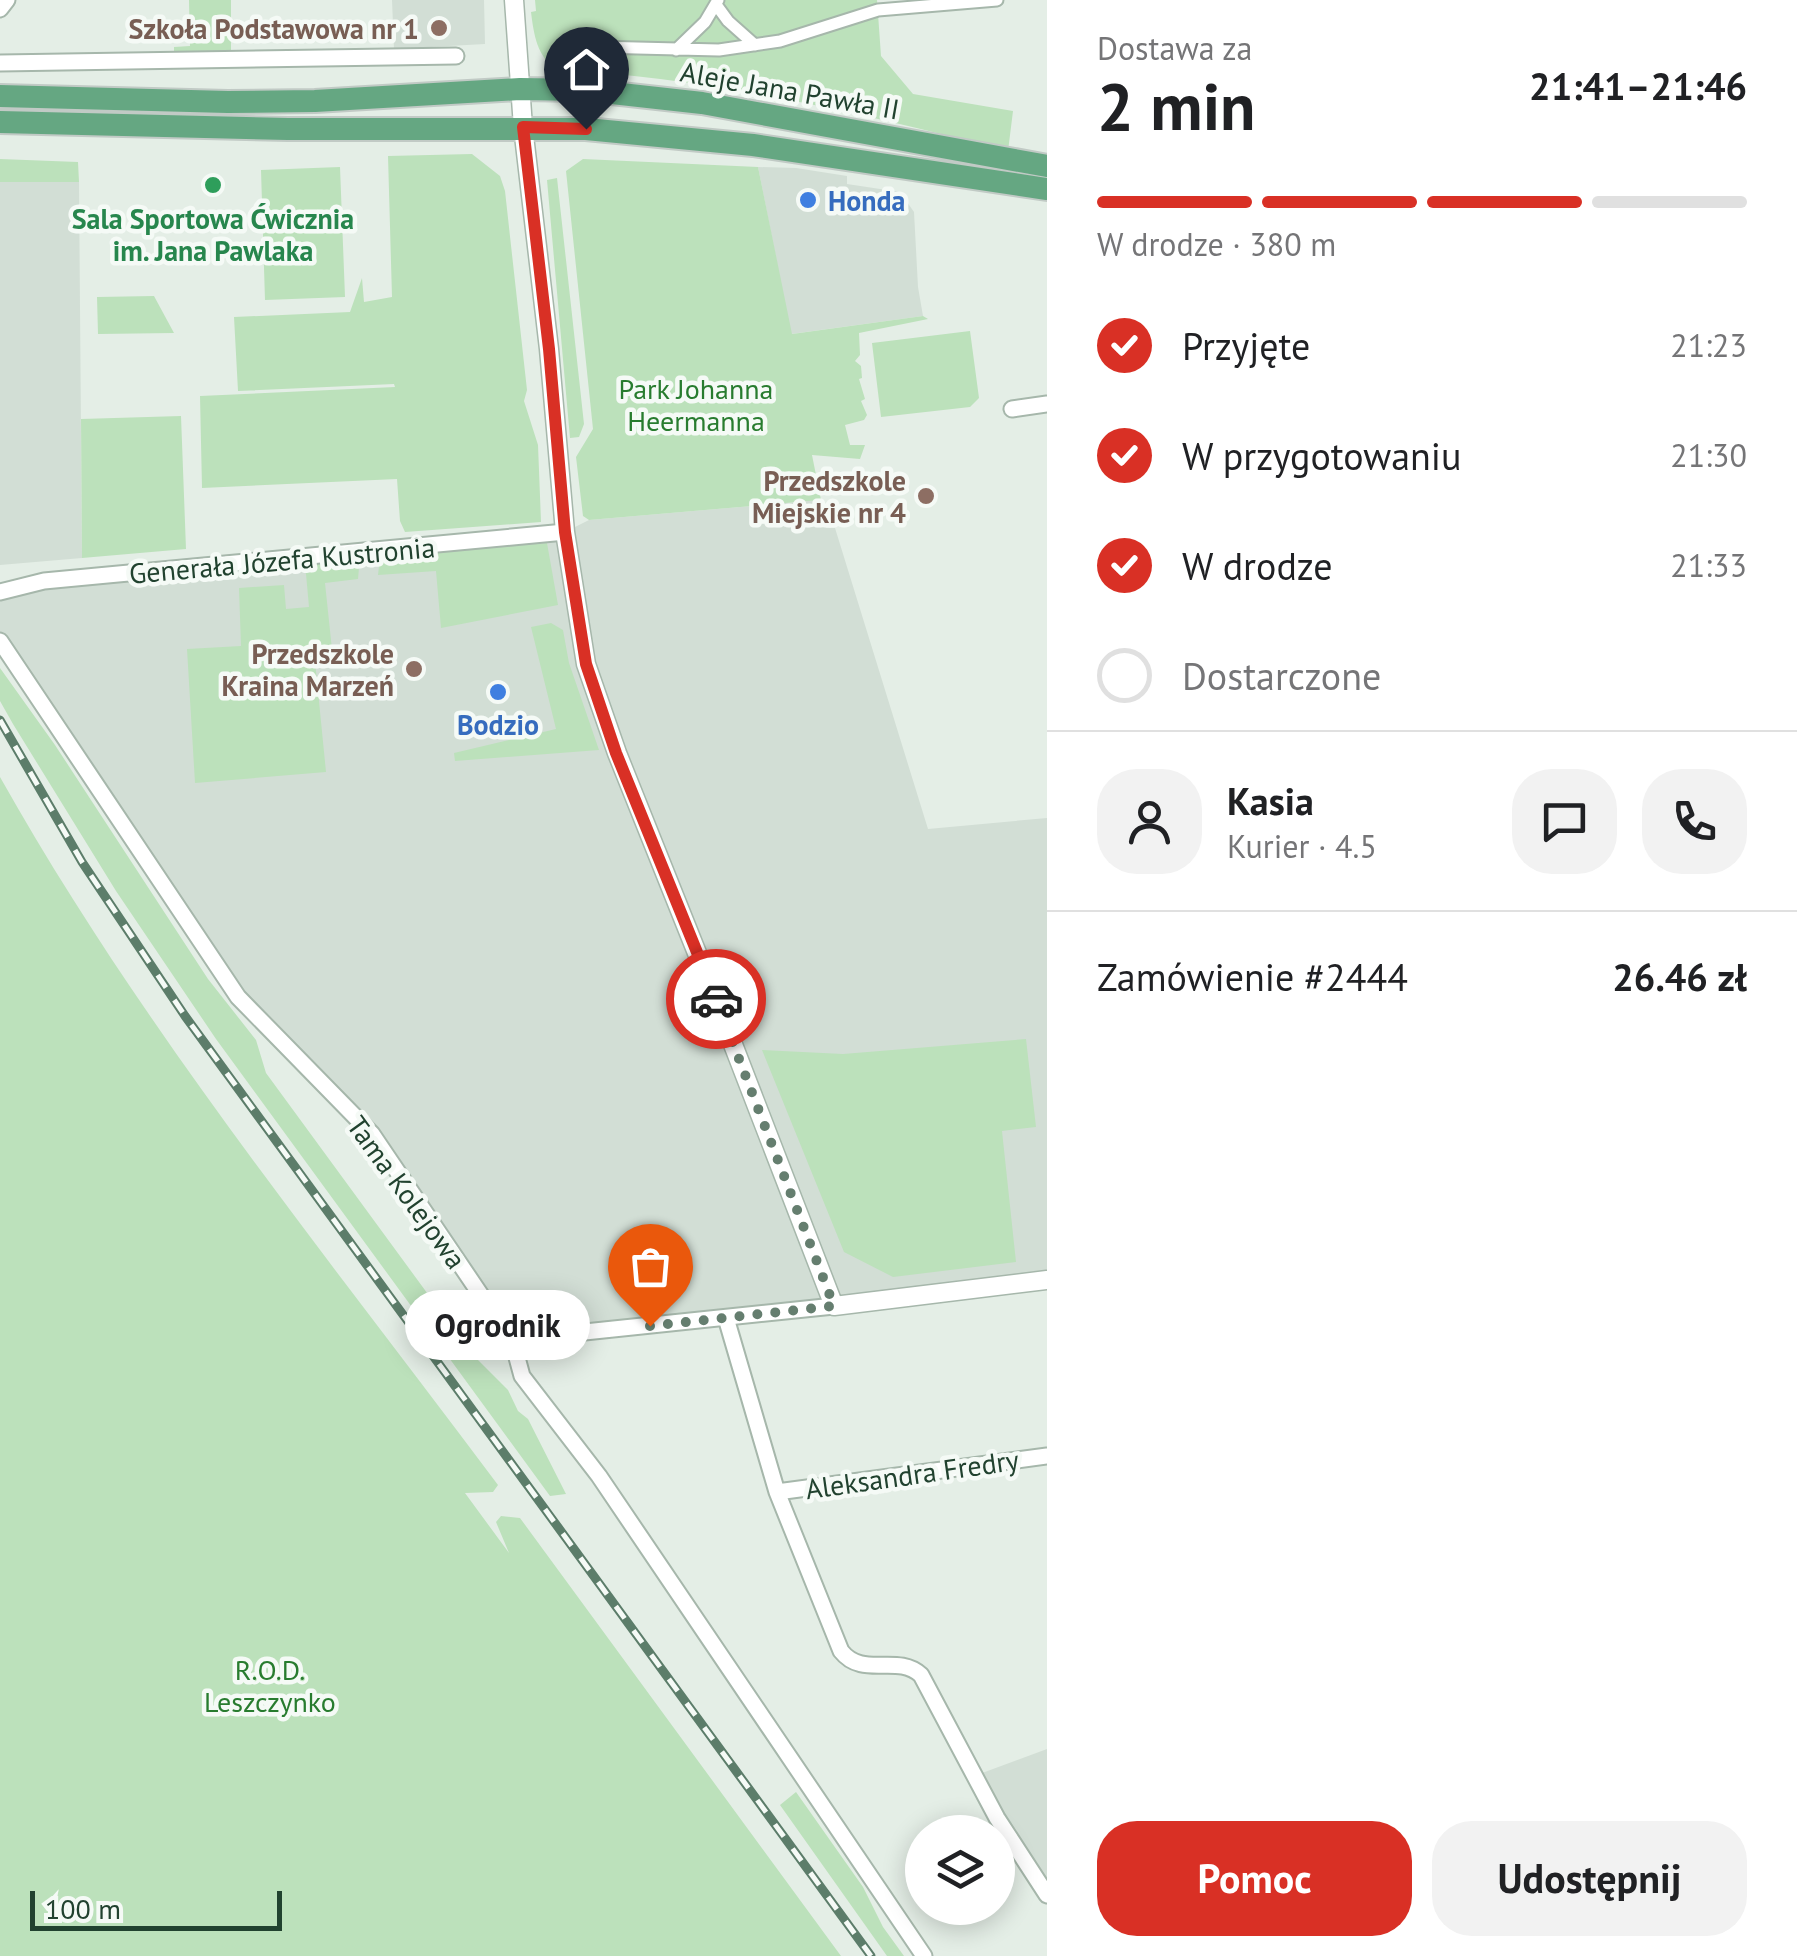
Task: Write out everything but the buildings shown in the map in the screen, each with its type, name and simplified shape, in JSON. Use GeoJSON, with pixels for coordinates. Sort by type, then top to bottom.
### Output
{"type":"FeatureCollection","features":[{"type":"Feature","properties":{"kind":"main road","name":"Aleje Jana Pawła II"},"geometry":{"type":"LineString","coordinates":[[0,96],[315,100],[520,89],[644,94],[1047,166]]}},
{"type":"Feature","properties":{"kind":"main road","name":"Aleje Jana Pawła II"},"geometry":{"type":"LineString","coordinates":[[0,122],[347,129],[523,127],[660,135],[753,144],[1047,189]]}},
{"type":"Feature","properties":{"kind":"street"},"geometry":{"type":"LineString","coordinates":[[0,10],[7,0]]}},
{"type":"Feature","properties":{"kind":"street"},"geometry":{"type":"LineString","coordinates":[[514,0],[523,127],[565,532],[582,645],[616,753],[718,1002],[834,1306]]}},
{"type":"Feature","properties":{"kind":"street"},"geometry":{"type":"LineString","coordinates":[[576,55],[596,47],[718,50],[780,40],[878,10],[997,0]]}},
{"type":"Feature","properties":{"kind":"street"},"geometry":{"type":"LineString","coordinates":[[676,50],[718,3],[728,21],[754,45]]}},
{"type":"Feature","properties":{"kind":"street"},"geometry":{"type":"LineString","coordinates":[[0,63],[456,56]]}},
{"type":"Feature","properties":{"kind":"street"},"geometry":{"type":"LineString","coordinates":[[1012,409],[1047,404]]}},
{"type":"Feature","properties":{"kind":"street","name":"Generała Józefa Kustronia"},"geometry":{"type":"LineString","coordinates":[[0,592],[44,580],[565,532]]}},
{"type":"Feature","properties":{"kind":"street","name":"Tama Kolejowa"},"geometry":{"type":"LineString","coordinates":[[0,641],[238,997],[372,1134],[492,1313],[510,1332],[522,1376],[631,1522],[924,1956]]}},
{"type":"Feature","properties":{"kind":"street"},"geometry":{"type":"LineString","coordinates":[[510,1332],[536,1337],[1047,1280]]}},
{"type":"Feature","properties":{"kind":"street"},"geometry":{"type":"LineString","coordinates":[[726,1318],[778,1492],[841,1652],[862,1666],[905,1665],[921,1675],[996,1818],[1047,1895]]}},
{"type":"Feature","properties":{"kind":"street","name":"Aleksandra Fredry"},"geometry":{"type":"LineString","coordinates":[[778,1492],[1047,1456]]}},
{"type":"Feature","properties":{"kind":"shaded area","name":"Szkoła Podstawowa nr 1"},"geometry":{"type":"Polygon","coordinates":[[[392,0],[484,0],[485,44],[394,49],[392,0]]]}},
{"type":"Feature","properties":{"kind":"shaded area"},"geometry":{"type":"Polygon","coordinates":[[[758,167],[847,176],[847,184],[900,192],[914,212],[923,316],[791,334],[758,167]]]}},
{"type":"Feature","properties":{"kind":"shaded area"},"geometry":{"type":"Polygon","coordinates":[[[0,182],[79,182],[82,558],[0,565],[0,182]]]}},
{"type":"Feature","properties":{"kind":"shaded area"},"geometry":{"type":"Polygon","coordinates":[[[821,500],[826,528],[835,528],[928,829],[1047,818],[1047,1280],[822,1307],[510,1332],[372,1134],[258,1020],[0,641],[0,592],[565,532],[589,520],[821,500]]]}},
{"type":"Feature","properties":{"kind":"shaded area"},"geometry":{"type":"Polygon","coordinates":[[[1047,1749],[1047,1895],[1015,1843],[1015,1815],[998,1815],[974,1776],[1047,1749]]]}},
{"type":"Feature","properties":{"kind":"green space"},"geometry":{"type":"Polygon","coordinates":[[[189,0],[231,0],[231,52],[174,53],[174,47],[190,46],[189,0]]]}},
{"type":"Feature","properties":{"kind":"green space"},"geometry":{"type":"Polygon","coordinates":[[[535,0],[877,0],[881,56],[913,94],[1013,111],[1008,151],[897,123],[727,89],[556,70],[544,58],[535,37],[531,12],[536,11],[535,0]]]}},
{"type":"Feature","properties":{"kind":"green space"},"geometry":{"type":"Polygon","coordinates":[[[472,154],[500,176],[505,191],[527,390],[524,401],[538,445],[541,522],[405,532],[400,521],[397,479],[202,488],[200,396],[395,387],[394,384],[238,391],[234,317],[350,312],[362,278],[364,302],[392,297],[388,156],[472,154]]]}},
{"type":"Feature","properties":{"kind":"green space"},"geometry":{"type":"Polygon","coordinates":[[[0,159],[78,162],[79,182],[0,182],[0,159]]]}},
{"type":"Feature","properties":{"kind":"green space","name":"Park Johanna Heermanna"},"geometry":{"type":"Polygon","coordinates":[[[583,159],[758,167],[792,334],[923,316],[928,319],[859,333],[860,355],[855,361],[861,366],[859,379],[865,399],[861,401],[867,415],[864,420],[845,425],[850,445],[865,445],[860,459],[812,455],[821,500],[589,520],[583,516],[576,457],[593,429],[566,171],[583,159]]]}},
{"type":"Feature","properties":{"kind":"green space"},"geometry":{"type":"Polygon","coordinates":[[[340,167],[345,297],[265,300],[261,170],[340,167]]]}},
{"type":"Feature","properties":{"kind":"green space"},"geometry":{"type":"Polygon","coordinates":[[[557,178],[584,424],[579,437],[570,438],[547,180],[557,178]]]}},
{"type":"Feature","properties":{"kind":"green space"},"geometry":{"type":"Polygon","coordinates":[[[154,296],[174,333],[98,334],[97,297],[154,296]]]}},
{"type":"Feature","properties":{"kind":"green space"},"geometry":{"type":"Polygon","coordinates":[[[970,331],[979,398],[970,407],[881,417],[872,343],[970,331]]]}},
{"type":"Feature","properties":{"kind":"green space"},"geometry":{"type":"Polygon","coordinates":[[[181,416],[186,549],[82,558],[81,419],[181,416]]]}},
{"type":"Feature","properties":{"kind":"green space"},"geometry":{"type":"Polygon","coordinates":[[[547,543],[558,605],[441,628],[436,571],[378,575],[380,558],[393,555],[547,543]]]}},
{"type":"Feature","properties":{"kind":"green space"},"geometry":{"type":"Polygon","coordinates":[[[339,561],[359,568],[358,579],[325,583],[333,659],[315,661],[326,772],[195,783],[187,649],[241,646],[239,588],[284,585],[286,609],[309,607],[306,574],[302,565],[291,564],[339,561]]]}},
{"type":"Feature","properties":{"kind":"green space"},"geometry":{"type":"Polygon","coordinates":[[[551,623],[563,630],[569,663],[599,750],[455,761],[454,753],[556,729],[531,627],[551,623]]]}},
{"type":"Feature","properties":{"kind":"green space"},"geometry":{"type":"Polygon","coordinates":[[[0,668],[208,979],[256,1040],[266,1073],[471,1353],[508,1390],[518,1411],[528,1419],[566,1494],[550,1496],[216,1039],[116,891],[13,724],[0,701],[0,668]]]}},
{"type":"Feature","properties":{"kind":"green space","name":"R.O.D. Leszczynko"},"geometry":{"type":"Polygon","coordinates":[[[0,777],[55,870],[174,1051],[498,1485],[493,1492],[465,1493],[509,1553],[496,1522],[501,1516],[520,1518],[841,1956],[0,1956],[0,777]]]}},
{"type":"Feature","properties":{"kind":"green space"},"geometry":{"type":"Polygon","coordinates":[[[1026,1039],[1036,1127],[1002,1131],[1016,1262],[893,1277],[844,1252],[762,1050],[843,1054],[1026,1039]]]}},
{"type":"Feature","properties":{"kind":"green space"},"geometry":{"type":"Polygon","coordinates":[[[796,1792],[863,1887],[883,1927],[904,1956],[887,1956],[780,1805],[796,1792]]]}},
{"type":"Feature","properties":{"kind":"railway"},"geometry":{"type":"LineString","coordinates":[[0,720],[82,862],[185,1016],[871,1956]]}},
{"type":"Feature","properties":{"kind":"way so far"},"geometry":{"type":"LineString","coordinates":[[650,1326],[834,1306],[716,999]]}},
{"type":"Feature","properties":{"kind":"place","name":"Szkoła Podstawowa nr 1"},"geometry":{"type":"Point","coordinates":[439,28]}},
{"type":"Feature","properties":{"kind":"place","name":"Sala Sportowa Ćwicznia im. Jana Pawlaka"},"geometry":{"type":"Point","coordinates":[213,185]}},
{"type":"Feature","properties":{"kind":"place","name":"Honda"},"geometry":{"type":"Point","coordinates":[808,200]}},
{"type":"Feature","properties":{"kind":"place","name":"Przedszkole Miejskie nr 4"},"geometry":{"type":"Point","coordinates":[926,496]}},
{"type":"Feature","properties":{"kind":"place","name":"Przedszkole Kraina Marzeń"},"geometry":{"type":"Point","coordinates":[414,669]}},
{"type":"Feature","properties":{"kind":"place","name":"Bodzio"},"geometry":{"type":"Point","coordinates":[498,692]}},
{"type":"Feature","properties":{"kind":"place","name":"Ogrodnik"},"geometry":{"type":"Point","coordinates":[650,1326]}},
{"type":"Feature","properties":{"kind":"route"},"geometry":{"type":"LineString","coordinates":[[586,129],[523,127],[576,607],[586,664],[616,753],[716,999]]}}]}
